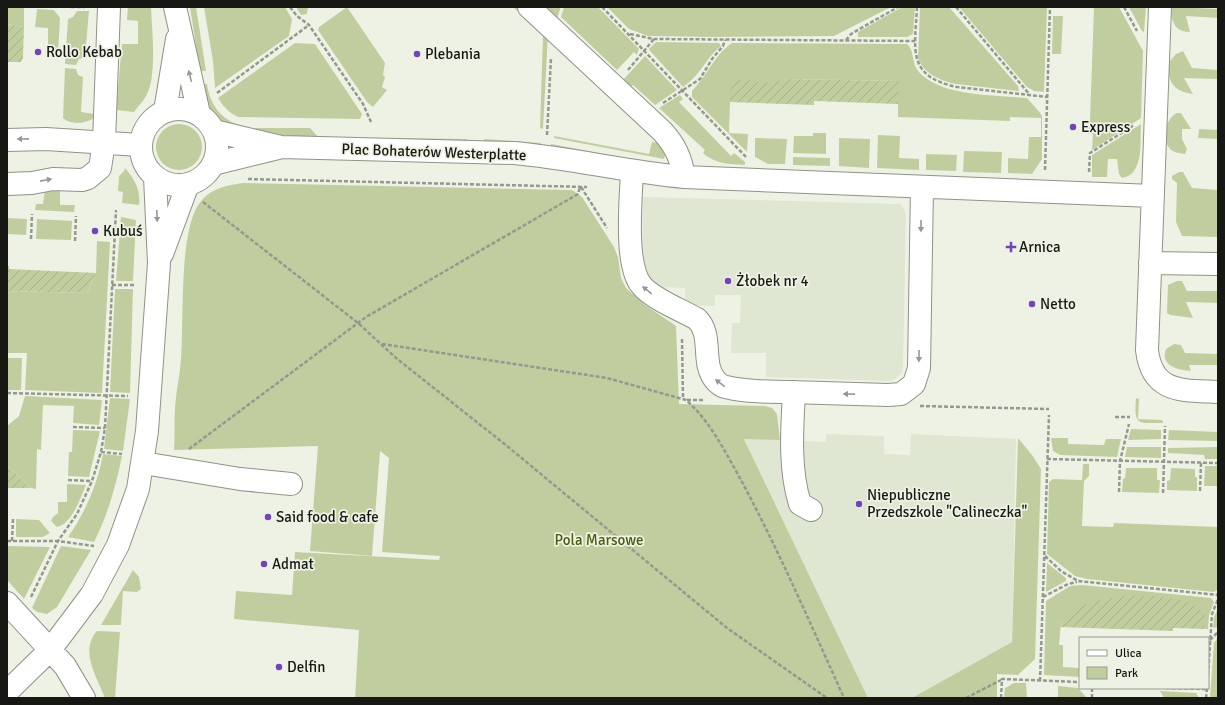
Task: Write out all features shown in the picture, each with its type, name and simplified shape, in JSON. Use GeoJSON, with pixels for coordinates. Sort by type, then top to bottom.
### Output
{"type":"FeatureCollection","features":[{"type":"Feature","properties":{"kind":"street"},"geometry":{"type":"LineString","coordinates":[[7,184],[32,183],[53,179],[82,180],[88,178],[100,168],[104,142],[109,7]]}},
{"type":"Feature","properties":{"kind":"street"},"geometry":{"type":"LineString","coordinates":[[175,7],[179,30],[200,114]]}},
{"type":"Feature","properties":{"kind":"street"},"geometry":{"type":"LineString","coordinates":[[529,7],[673,143],[681,160],[684,177]]}},
{"type":"Feature","properties":{"kind":"street"},"geometry":{"type":"LineString","coordinates":[[1160,7],[1147,350],[1152,371],[1158,380],[1176,389],[1218,392]]}},
{"type":"Feature","properties":{"kind":"street"},"geometry":{"type":"LineString","coordinates":[[165,111],[179,30]]}},
{"type":"Feature","properties":{"kind":"street"},"geometry":{"type":"LineString","coordinates":[[159,263],[193,191],[198,180],[207,173],[213,164],[217,153],[217,142],[214,131],[200,114],[182,108],[165,111],[155,116],[142,134],[140,145],[142,157],[147,168],[155,177],[165,183],[193,191]]}},
{"type":"Feature","properties":{"kind":"street","name":"Plac Bohaterów Westerplatte"},"geometry":{"type":"LineString","coordinates":[[214,131],[281,147],[514,153],[587,162],[632,171],[684,177],[1153,196]]}},
{"type":"Feature","properties":{"kind":"street"},"geometry":{"type":"LineString","coordinates":[[7,140],[46,139],[140,145]]}},
{"type":"Feature","properties":{"kind":"street","name":"Plac Bohaterów Westerplatte"},"geometry":{"type":"LineString","coordinates":[[213,164],[281,147]]}},
{"type":"Feature","properties":{"kind":"street"},"geometry":{"type":"LineString","coordinates":[[632,171],[631,252],[635,276],[642,286],[651,293],[697,319],[702,325],[706,333],[708,361],[711,374],[725,387],[794,392],[901,394],[914,384],[919,368],[922,187]]}},
{"type":"Feature","properties":{"kind":"street"},"geometry":{"type":"LineString","coordinates":[[7,692],[50,650],[78,615],[106,570],[129,519],[135,459],[150,397],[159,263],[155,177]]}},
{"type":"Feature","properties":{"kind":"street"},"geometry":{"type":"LineString","coordinates":[[1150,263],[1218,264]]}},
{"type":"Feature","properties":{"kind":"street"},"geometry":{"type":"LineString","coordinates":[[794,392],[792,441],[795,489],[800,504],[811,510]]}},
{"type":"Feature","properties":{"kind":"street"},"geometry":{"type":"LineString","coordinates":[[135,459],[164,467],[240,479],[291,484]]}},
{"type":"Feature","properties":{"kind":"street"},"geometry":{"type":"LineString","coordinates":[[7,603],[65,666],[84,698]]}},
{"type":"Feature","properties":{"kind":"path"},"geometry":{"type":"LineString","coordinates":[[72,7],[85,7]]}},
{"type":"Feature","properties":{"kind":"path"},"geometry":{"type":"LineString","coordinates":[[290,7],[296,16],[309,26],[362,104],[371,122]]}},
{"type":"Feature","properties":{"kind":"path"},"geometry":{"type":"LineString","coordinates":[[602,7],[630,34],[682,91],[748,159]]}},
{"type":"Feature","properties":{"kind":"path"},"geometry":{"type":"LineString","coordinates":[[846,40],[851,34],[898,7]]}},
{"type":"Feature","properties":{"kind":"path"},"geometry":{"type":"LineString","coordinates":[[917,7],[915,41],[918,66],[931,78],[943,84],[981,91],[1047,97]]}},
{"type":"Feature","properties":{"kind":"path"},"geometry":{"type":"LineString","coordinates":[[956,7],[1030,95]]}},
{"type":"Feature","properties":{"kind":"path"},"geometry":{"type":"LineString","coordinates":[[1045,172],[1050,7]]}},
{"type":"Feature","properties":{"kind":"path"},"geometry":{"type":"LineString","coordinates":[[1124,7],[1138,33]]}},
{"type":"Feature","properties":{"kind":"path"},"geometry":{"type":"LineString","coordinates":[[213,95],[309,26]]}},
{"type":"Feature","properties":{"kind":"path"},"geometry":{"type":"LineString","coordinates":[[547,140],[552,39],[555,31]]}},
{"type":"Feature","properties":{"kind":"path"},"geometry":{"type":"LineString","coordinates":[[630,34],[654,39],[915,41]]}},
{"type":"Feature","properties":{"kind":"path"},"geometry":{"type":"LineString","coordinates":[[625,74],[654,39]]}},
{"type":"Feature","properties":{"kind":"path"},"geometry":{"type":"LineString","coordinates":[[658,106],[700,79],[712,59],[724,46],[725,40]]}},
{"type":"Feature","properties":{"kind":"path"},"geometry":{"type":"LineString","coordinates":[[1089,174],[1090,153],[1138,122]]}},
{"type":"Feature","properties":{"kind":"path"},"geometry":{"type":"LineString","coordinates":[[248,179],[595,187]]}},
{"type":"Feature","properties":{"kind":"path"},"geometry":{"type":"LineString","coordinates":[[164,467],[358,323],[578,194],[580,187]]}},
{"type":"Feature","properties":{"kind":"path"},"geometry":{"type":"LineString","coordinates":[[193,191],[358,323],[381,344],[727,628],[827,698]]}},
{"type":"Feature","properties":{"kind":"path"},"geometry":{"type":"LineString","coordinates":[[32,595],[58,541],[77,514],[92,481],[101,452],[105,428],[116,210]]}},
{"type":"Feature","properties":{"kind":"path"},"geometry":{"type":"LineString","coordinates":[[31,239],[32,214]]}},
{"type":"Feature","properties":{"kind":"path"},"geometry":{"type":"LineString","coordinates":[[75,241],[76,216]]}},
{"type":"Feature","properties":{"kind":"path"},"geometry":{"type":"LineString","coordinates":[[112,285],[140,285]]}},
{"type":"Feature","properties":{"kind":"path"},"geometry":{"type":"LineString","coordinates":[[381,344],[607,378],[686,400],[694,406],[712,431],[749,495],[783,564],[844,698]]}},
{"type":"Feature","properties":{"kind":"path"},"geometry":{"type":"LineString","coordinates":[[7,393],[134,397]]}},
{"type":"Feature","properties":{"kind":"path"},"geometry":{"type":"LineString","coordinates":[[1040,681],[1049,415]]}},
{"type":"Feature","properties":{"kind":"path"},"geometry":{"type":"LineString","coordinates":[[1115,417],[1130,418]]}},
{"type":"Feature","properties":{"kind":"path"},"geometry":{"type":"LineString","coordinates":[[1119,492],[1120,461],[1129,424]]}},
{"type":"Feature","properties":{"kind":"path"},"geometry":{"type":"LineString","coordinates":[[1162,493],[1165,426]]}},
{"type":"Feature","properties":{"kind":"path"},"geometry":{"type":"LineString","coordinates":[[73,427],[105,428]]}},
{"type":"Feature","properties":{"kind":"path"},"geometry":{"type":"LineString","coordinates":[[101,452],[135,459]]}},
{"type":"Feature","properties":{"kind":"path"},"geometry":{"type":"LineString","coordinates":[[1047,459],[1218,463]]}},
{"type":"Feature","properties":{"kind":"path"},"geometry":{"type":"LineString","coordinates":[[1200,491],[1202,462]]}},
{"type":"Feature","properties":{"kind":"path"},"geometry":{"type":"LineString","coordinates":[[68,480],[92,481]]}},
{"type":"Feature","properties":{"kind":"path"},"geometry":{"type":"LineString","coordinates":[[12,541],[13,519]]}},
{"type":"Feature","properties":{"kind":"path"},"geometry":{"type":"LineString","coordinates":[[7,541],[58,541],[98,546]]}},
{"type":"Feature","properties":{"kind":"path"},"geometry":{"type":"LineString","coordinates":[[1045,556],[1061,571],[1078,581]]}},
{"type":"Feature","properties":{"kind":"path"},"geometry":{"type":"LineString","coordinates":[[1043,597],[1068,584],[1078,581],[1218,595]]}},
{"type":"Feature","properties":{"kind":"path"},"geometry":{"type":"LineString","coordinates":[[1209,658],[1212,614],[1218,599]]}},
{"type":"Feature","properties":{"kind":"path"},"geometry":{"type":"LineString","coordinates":[[1210,640],[1218,632]]}},
{"type":"Feature","properties":{"kind":"path"},"geometry":{"type":"LineString","coordinates":[[1001,698],[1002,679]]}},
{"type":"Feature","properties":{"kind":"path"},"geometry":{"type":"LineString","coordinates":[[966,698],[1002,679],[1079,682]]}},
{"type":"Feature","properties":{"kind":"path"},"geometry":{"type":"LineString","coordinates":[[1206,698],[1207,689]]}},
{"type":"Feature","properties":{"kind":"shaded area"},"geometry":{"type":"Polygon","coordinates":[[[643,197],[901,204],[906,213],[902,373],[894,380],[888,381],[766,377],[766,353],[731,353],[732,323],[740,323],[741,295],[715,295],[715,306],[685,305],[685,288],[661,287],[649,282],[642,264],[643,197]]]}},
{"type":"Feature","properties":{"kind":"shaded area"},"geometry":{"type":"Polygon","coordinates":[[[826,434],[884,436],[884,454],[910,455],[911,434],[1016,439],[1012,642],[912,698],[868,698],[744,438],[826,442],[826,434]]]}},
{"type":"Feature","properties":{"kind":"green space"},"geometry":{"type":"Polygon","coordinates":[[[7,7],[24,8],[24,27],[7,24],[7,7]]]}},
{"type":"Feature","properties":{"kind":"green space"},"geometry":{"type":"Polygon","coordinates":[[[128,7],[151,7],[153,52],[152,75],[146,97],[134,112],[116,110],[122,44],[138,44],[138,21],[127,20],[128,7]]]}},
{"type":"Feature","properties":{"kind":"green space"},"geometry":{"type":"Polygon","coordinates":[[[190,7],[196,7],[206,71],[200,71],[190,7]]]}},
{"type":"Feature","properties":{"kind":"green space"},"geometry":{"type":"Polygon","coordinates":[[[204,7],[285,7],[292,19],[289,36],[215,88],[213,61],[204,7]]]}},
{"type":"Feature","properties":{"kind":"green space"},"geometry":{"type":"Polygon","coordinates":[[[296,7],[308,7],[307,14],[301,15],[296,7]]]}},
{"type":"Feature","properties":{"kind":"green space"},"geometry":{"type":"Polygon","coordinates":[[[347,7],[385,63],[383,75],[385,77],[382,87],[387,90],[373,107],[367,102],[318,30],[319,27],[347,7]]]}},
{"type":"Feature","properties":{"kind":"green space"},"geometry":{"type":"Polygon","coordinates":[[[513,7],[520,7],[548,33],[543,129],[540,128],[543,35],[513,7]]]}},
{"type":"Feature","properties":{"kind":"green space"},"geometry":{"type":"Polygon","coordinates":[[[545,7],[561,7],[557,18],[545,7]]]}},
{"type":"Feature","properties":{"kind":"green space"},"geometry":{"type":"Polygon","coordinates":[[[564,7],[598,7],[639,49],[637,55],[634,52],[617,70],[561,17],[564,7]]]}},
{"type":"Feature","properties":{"kind":"green space"},"geometry":{"type":"Polygon","coordinates":[[[607,7],[891,7],[834,36],[717,37],[648,36],[629,29],[607,7]]]}},
{"type":"Feature","properties":{"kind":"green space"},"geometry":{"type":"Polygon","coordinates":[[[902,7],[915,7],[913,34],[907,37],[858,37],[858,32],[902,7]]]}},
{"type":"Feature","properties":{"kind":"green space"},"geometry":{"type":"Polygon","coordinates":[[[920,7],[949,7],[1018,86],[1019,91],[956,84],[944,81],[928,72],[920,63],[918,57],[920,7]]]}},
{"type":"Feature","properties":{"kind":"green space"},"geometry":{"type":"Polygon","coordinates":[[[959,7],[1047,7],[1044,92],[1034,91],[1027,87],[959,7]]]}},
{"type":"Feature","properties":{"kind":"green space"},"geometry":{"type":"Polygon","coordinates":[[[1094,7],[1119,7],[1143,51],[1141,118],[1092,150],[1093,134],[1087,134],[1087,120],[1090,120],[1094,7]]]}},
{"type":"Feature","properties":{"kind":"green space"},"geometry":{"type":"Polygon","coordinates":[[[1129,7],[1146,7],[1144,32],[1142,31],[1129,7]]]}},
{"type":"Feature","properties":{"kind":"green space"},"geometry":{"type":"Polygon","coordinates":[[[1172,7],[1218,9],[1218,18],[1186,16],[1190,32],[1185,32],[1177,28],[1175,25],[1172,17],[1172,7]]]}},
{"type":"Feature","properties":{"kind":"green space"},"geometry":{"type":"Polygon","coordinates":[[[37,9],[54,10],[60,18],[58,53],[48,53],[48,28],[35,27],[37,9]]]}},
{"type":"Feature","properties":{"kind":"green space"},"geometry":{"type":"Polygon","coordinates":[[[77,11],[89,11],[85,57],[79,59],[76,65],[65,64],[68,19],[73,17],[77,11]]]}},
{"type":"Feature","properties":{"kind":"green space"},"geometry":{"type":"Polygon","coordinates":[[[1053,16],[1063,16],[1061,54],[1052,54],[1053,16]]]}},
{"type":"Feature","properties":{"kind":"green space"},"geometry":{"type":"Polygon","coordinates":[[[7,24],[24,27],[23,58],[21,62],[7,62],[7,24]]]}},
{"type":"Feature","properties":{"kind":"green space"},"geometry":{"type":"Polygon","coordinates":[[[656,42],[719,43],[721,46],[715,51],[695,77],[683,87],[649,49],[656,42]]]}},
{"type":"Feature","properties":{"kind":"green space"},"geometry":{"type":"Polygon","coordinates":[[[295,43],[315,44],[362,114],[360,119],[238,117],[224,106],[218,98],[295,43]]]}},
{"type":"Feature","properties":{"kind":"green space"},"geometry":{"type":"Polygon","coordinates":[[[732,43],[907,44],[911,50],[914,64],[918,71],[928,80],[940,86],[969,93],[1027,98],[1041,114],[1042,118],[1042,159],[1032,174],[1008,173],[1008,158],[1028,159],[1029,137],[1041,137],[1041,118],[1010,117],[1010,121],[898,117],[898,81],[787,79],[785,81],[774,81],[774,83],[758,83],[758,80],[732,98],[730,102],[729,133],[748,134],[747,152],[692,97],[692,91],[720,53],[732,43]]]}},
{"type":"Feature","properties":{"kind":"green space"},"geometry":{"type":"Polygon","coordinates":[[[1183,51],[1192,68],[1218,70],[1218,79],[1184,78],[1193,94],[1180,91],[1176,88],[1170,80],[1170,61],[1176,54],[1183,51]]]}},
{"type":"Feature","properties":{"kind":"green space"},"geometry":{"type":"Polygon","coordinates":[[[645,56],[677,90],[655,105],[633,85],[631,87],[623,80],[645,56]]]}},
{"type":"Feature","properties":{"kind":"green space"},"geometry":{"type":"Polygon","coordinates":[[[65,68],[76,69],[78,75],[83,77],[81,112],[95,114],[94,118],[87,122],[74,123],[63,118],[65,68]]]}},
{"type":"Feature","properties":{"kind":"green space"},"geometry":{"type":"Polygon","coordinates":[[[787,79],[899,81],[898,104],[814,101],[814,105],[730,102],[732,80],[758,80],[758,83],[773,83],[774,81],[785,81],[787,79]]]}},
{"type":"Feature","properties":{"kind":"green space"},"geometry":{"type":"Polygon","coordinates":[[[201,84],[207,84],[211,99],[222,116],[242,126],[241,130],[224,123],[213,114],[206,102],[201,84]]]}},
{"type":"Feature","properties":{"kind":"green space"},"geometry":{"type":"Polygon","coordinates":[[[680,95],[683,99],[679,102],[731,156],[734,153],[745,162],[745,165],[722,163],[708,157],[703,153],[705,150],[659,108],[680,95]]]}},
{"type":"Feature","properties":{"kind":"green space"},"geometry":{"type":"Polygon","coordinates":[[[1177,113],[1181,113],[1191,129],[1182,129],[1182,139],[1187,149],[1185,154],[1177,153],[1170,149],[1167,145],[1165,135],[1170,119],[1177,113]]]}},
{"type":"Feature","properties":{"kind":"green space"},"geometry":{"type":"Polygon","coordinates":[[[184,124],[188,125],[198,134],[201,138],[201,156],[192,166],[184,170],[174,170],[166,166],[157,156],[156,142],[160,134],[170,125],[184,124]]]}},
{"type":"Feature","properties":{"kind":"green space"},"geometry":{"type":"Polygon","coordinates":[[[1141,124],[1139,157],[1134,171],[1129,176],[1122,178],[1119,174],[1117,159],[1108,159],[1107,177],[1092,177],[1092,155],[1141,124]]]}},
{"type":"Feature","properties":{"kind":"green space"},"geometry":{"type":"Polygon","coordinates":[[[255,128],[310,128],[320,139],[254,132],[255,128]]]}},
{"type":"Feature","properties":{"kind":"green space"},"geometry":{"type":"Polygon","coordinates":[[[1199,129],[1218,130],[1218,139],[1198,138],[1199,129]]]}},
{"type":"Feature","properties":{"kind":"green space"},"geometry":{"type":"Polygon","coordinates":[[[813,133],[826,133],[826,154],[793,153],[794,136],[813,136],[813,133]]]}},
{"type":"Feature","properties":{"kind":"green space"},"geometry":{"type":"Polygon","coordinates":[[[878,135],[900,136],[899,158],[919,159],[919,170],[877,168],[878,135]]]}},
{"type":"Feature","properties":{"kind":"green space"},"geometry":{"type":"Polygon","coordinates":[[[554,136],[649,154],[652,142],[654,142],[660,144],[666,151],[664,159],[554,138],[554,136]]]}},
{"type":"Feature","properties":{"kind":"green space"},"geometry":{"type":"Polygon","coordinates":[[[392,138],[467,139],[467,142],[392,141],[392,138]]]}},
{"type":"Feature","properties":{"kind":"green space"},"geometry":{"type":"Polygon","coordinates":[[[755,138],[787,139],[785,164],[768,164],[755,157],[755,138]]]}},
{"type":"Feature","properties":{"kind":"green space"},"geometry":{"type":"Polygon","coordinates":[[[839,138],[870,139],[869,168],[839,166],[839,138]]]}},
{"type":"Feature","properties":{"kind":"green space"},"geometry":{"type":"Polygon","coordinates":[[[484,139],[541,143],[541,146],[484,143],[484,139]]]}},
{"type":"Feature","properties":{"kind":"green space"},"geometry":{"type":"Polygon","coordinates":[[[551,144],[635,160],[551,147],[551,144]]]}},
{"type":"Feature","properties":{"kind":"green space"},"geometry":{"type":"Polygon","coordinates":[[[964,151],[1002,152],[1001,173],[963,172],[964,151]]]}},
{"type":"Feature","properties":{"kind":"green space"},"geometry":{"type":"Polygon","coordinates":[[[926,154],[957,155],[956,171],[926,170],[926,154]]]}},
{"type":"Feature","properties":{"kind":"green space"},"geometry":{"type":"Polygon","coordinates":[[[793,157],[830,158],[830,166],[793,165],[793,157]]]}},
{"type":"Feature","properties":{"kind":"green space"},"geometry":{"type":"Polygon","coordinates":[[[125,168],[138,189],[139,205],[122,203],[123,192],[118,191],[119,176],[125,168]]]}},
{"type":"Feature","properties":{"kind":"green space"},"geometry":{"type":"Polygon","coordinates":[[[1179,172],[1183,172],[1192,188],[1218,190],[1218,237],[1182,236],[1176,222],[1177,183],[1172,179],[1172,176],[1179,172]]]}},
{"type":"Feature","properties":{"kind":"green space","name":"Pola Marsowe"},"geometry":{"type":"Polygon","coordinates":[[[243,183],[572,190],[582,197],[614,247],[618,257],[621,278],[626,288],[645,305],[676,326],[679,404],[765,406],[772,408],[777,414],[780,440],[744,439],[868,698],[355,698],[359,630],[234,619],[236,591],[292,595],[295,552],[439,560],[440,556],[382,552],[389,458],[380,451],[372,556],[310,551],[318,446],[174,450],[175,407],[182,343],[183,280],[187,239],[191,221],[201,201],[211,192],[229,185],[243,183]]]}},
{"type":"Feature","properties":{"kind":"green space"},"geometry":{"type":"Polygon","coordinates":[[[45,190],[60,190],[60,205],[75,205],[74,212],[35,210],[36,204],[43,204],[45,190]]]}},
{"type":"Feature","properties":{"kind":"green space"},"geometry":{"type":"Polygon","coordinates":[[[121,217],[136,220],[133,281],[116,281],[121,217]]]}},
{"type":"Feature","properties":{"kind":"green space"},"geometry":{"type":"Polygon","coordinates":[[[7,218],[27,219],[26,235],[7,234],[7,218]]]}},
{"type":"Feature","properties":{"kind":"green space"},"geometry":{"type":"Polygon","coordinates":[[[37,219],[72,221],[71,240],[36,239],[37,219]]]}},
{"type":"Feature","properties":{"kind":"green space"},"geometry":{"type":"Polygon","coordinates":[[[97,241],[110,242],[102,393],[25,390],[27,353],[7,353],[7,291],[87,293],[96,273],[97,241]]]}},
{"type":"Feature","properties":{"kind":"green space"},"geometry":{"type":"Polygon","coordinates":[[[7,266],[9,266],[9,269],[96,273],[87,293],[7,291],[7,266]]]}},
{"type":"Feature","properties":{"kind":"green space"},"geometry":{"type":"Polygon","coordinates":[[[1177,281],[1182,281],[1187,291],[1218,291],[1218,303],[1186,302],[1193,318],[1170,315],[1167,313],[1168,285],[1177,281]]]}},
{"type":"Feature","properties":{"kind":"green space"},"geometry":{"type":"Polygon","coordinates":[[[115,289],[133,289],[130,393],[110,392],[115,289]]]}},
{"type":"Feature","properties":{"kind":"green space"},"geometry":{"type":"Polygon","coordinates":[[[1174,344],[1181,345],[1185,353],[1218,354],[1218,365],[1189,365],[1191,371],[1181,370],[1171,366],[1165,355],[1166,349],[1174,344]]]}},
{"type":"Feature","properties":{"kind":"green space"},"geometry":{"type":"Polygon","coordinates":[[[7,358],[22,358],[21,390],[7,390],[7,358]]]}},
{"type":"Feature","properties":{"kind":"green space"},"geometry":{"type":"Polygon","coordinates":[[[25,396],[102,400],[99,425],[73,423],[74,406],[43,405],[41,450],[37,449],[36,489],[31,488],[10,468],[7,467],[7,426],[19,416],[25,396]]]}},
{"type":"Feature","properties":{"kind":"green space"},"geometry":{"type":"Polygon","coordinates":[[[110,398],[130,399],[123,451],[104,449],[110,398]]]}},
{"type":"Feature","properties":{"kind":"green space"},"geometry":{"type":"Polygon","coordinates":[[[1136,398],[1139,399],[1138,419],[1162,420],[1163,423],[1148,423],[1139,421],[1137,418],[1136,414],[1136,398]]]}},
{"type":"Feature","properties":{"kind":"green space"},"geometry":{"type":"Polygon","coordinates":[[[1131,429],[1161,430],[1161,439],[1128,440],[1131,429]]]}},
{"type":"Feature","properties":{"kind":"green space"},"geometry":{"type":"Polygon","coordinates":[[[73,430],[100,431],[89,477],[68,476],[69,452],[72,452],[73,430]]]}},
{"type":"Feature","properties":{"kind":"green space"},"geometry":{"type":"Polygon","coordinates":[[[1169,430],[1218,432],[1218,441],[1168,440],[1169,430]]]}},
{"type":"Feature","properties":{"kind":"green space"},"geometry":{"type":"Polygon","coordinates":[[[1018,438],[1041,469],[1035,659],[1018,675],[997,674],[997,698],[912,698],[1012,642],[1018,438]]]}},
{"type":"Feature","properties":{"kind":"green space"},"geometry":{"type":"Polygon","coordinates":[[[1051,438],[1068,438],[1068,444],[1104,445],[1106,439],[1121,439],[1117,457],[1060,455],[1053,451],[1051,438]]]}},
{"type":"Feature","properties":{"kind":"green space"},"geometry":{"type":"Polygon","coordinates":[[[1127,447],[1161,447],[1161,458],[1125,457],[1127,447]]]}},
{"type":"Feature","properties":{"kind":"green space"},"geometry":{"type":"Polygon","coordinates":[[[1218,447],[1218,459],[1205,459],[1204,455],[1168,453],[1168,448],[1218,447]]]}},
{"type":"Feature","properties":{"kind":"green space"},"geometry":{"type":"Polygon","coordinates":[[[103,454],[122,456],[114,489],[103,521],[94,542],[68,537],[80,518],[90,497],[98,476],[103,454]]]}},
{"type":"Feature","properties":{"kind":"green space"},"geometry":{"type":"Polygon","coordinates":[[[1083,464],[1089,464],[1089,476],[1084,481],[1082,526],[1113,527],[1114,523],[1218,527],[1218,589],[1214,592],[1087,579],[1075,576],[1047,554],[1049,482],[1053,479],[1082,480],[1083,464]]]}},
{"type":"Feature","properties":{"kind":"green space"},"geometry":{"type":"Polygon","coordinates":[[[1205,466],[1218,466],[1218,486],[1204,486],[1205,466]]]}},
{"type":"Feature","properties":{"kind":"green space"},"geometry":{"type":"Polygon","coordinates":[[[7,467],[10,468],[31,488],[7,488],[7,467]]]}},
{"type":"Feature","properties":{"kind":"green space"},"geometry":{"type":"Polygon","coordinates":[[[1126,468],[1157,468],[1157,480],[1160,480],[1159,493],[1122,492],[1126,468]]]}},
{"type":"Feature","properties":{"kind":"green space"},"geometry":{"type":"Polygon","coordinates":[[[1171,468],[1195,469],[1195,477],[1197,477],[1197,491],[1167,490],[1167,481],[1170,480],[1171,468]]]}},
{"type":"Feature","properties":{"kind":"green space"},"geometry":{"type":"Polygon","coordinates":[[[67,484],[86,485],[79,503],[71,516],[62,525],[57,527],[51,521],[58,513],[58,502],[67,502],[67,484]]]}},
{"type":"Feature","properties":{"kind":"green space"},"geometry":{"type":"Polygon","coordinates":[[[16,519],[39,520],[50,533],[43,537],[16,537],[16,519]]]}},
{"type":"Feature","properties":{"kind":"green space"},"geometry":{"type":"Polygon","coordinates":[[[7,546],[50,547],[24,599],[7,580],[7,546]]]}},
{"type":"Feature","properties":{"kind":"green space"},"geometry":{"type":"Polygon","coordinates":[[[61,546],[91,550],[57,607],[47,614],[37,612],[32,608],[61,546]]]}},
{"type":"Feature","properties":{"kind":"green space"},"geometry":{"type":"Polygon","coordinates":[[[1047,563],[1066,578],[1066,581],[1046,592],[1047,563]]]}},
{"type":"Feature","properties":{"kind":"green space"},"geometry":{"type":"Polygon","coordinates":[[[133,570],[139,577],[141,589],[137,592],[123,591],[121,625],[101,625],[133,570]]]}},
{"type":"Feature","properties":{"kind":"green space"},"geometry":{"type":"Polygon","coordinates":[[[1082,585],[1211,598],[1214,602],[1209,615],[1208,629],[1204,629],[1204,614],[1061,623],[1059,645],[1063,645],[1063,667],[1079,668],[1079,677],[1044,675],[1046,601],[1070,586],[1082,585]]]}},
{"type":"Feature","properties":{"kind":"green space"},"geometry":{"type":"Polygon","coordinates":[[[1130,595],[1170,598],[1189,603],[1205,614],[1204,629],[1173,628],[1173,631],[1060,627],[1064,619],[1071,612],[1080,607],[1100,600],[1130,595]]]}},
{"type":"Feature","properties":{"kind":"green space"},"geometry":{"type":"Polygon","coordinates":[[[1218,608],[1218,627],[1213,628],[1214,617],[1218,608]]]}},
{"type":"Feature","properties":{"kind":"green space"},"geometry":{"type":"Polygon","coordinates":[[[97,631],[120,632],[115,698],[105,698],[91,664],[90,647],[92,639],[97,631]]]}},
{"type":"Feature","properties":{"kind":"green space"},"geometry":{"type":"Polygon","coordinates":[[[1218,637],[1218,698],[1210,698],[1214,643],[1218,637]]]}},
{"type":"Feature","properties":{"kind":"green space"},"geometry":{"type":"Polygon","coordinates":[[[1014,683],[1026,683],[1027,698],[1004,698],[1005,688],[1014,683]]]}},
{"type":"Feature","properties":{"kind":"green space"},"geometry":{"type":"Polygon","coordinates":[[[1058,686],[1078,688],[1087,698],[1058,698],[1058,686]]]}},
{"type":"Feature","properties":{"kind":"green space"},"geometry":{"type":"Polygon","coordinates":[[[1160,691],[1196,693],[1199,698],[1164,698],[1160,691]]]}},
{"type":"Feature","properties":{"kind":"place","name":"Rollo Kebab"},"geometry":{"type":"Point","coordinates":[38,52]}},
{"type":"Feature","properties":{"kind":"place","name":"Plebania"},"geometry":{"type":"Point","coordinates":[417,54]}},
{"type":"Feature","properties":{"kind":"place","name":"Express"},"geometry":{"type":"Point","coordinates":[1073,127]}},
{"type":"Feature","properties":{"kind":"place","name":"Kubuś"},"geometry":{"type":"Point","coordinates":[95,231]}},
{"type":"Feature","properties":{"kind":"place","name":"Arnica"},"geometry":{"type":"Point","coordinates":[1011,247]}},
{"type":"Feature","properties":{"kind":"place","name":"Żłobek nr 4"},"geometry":{"type":"Point","coordinates":[728,281]}},
{"type":"Feature","properties":{"kind":"place","name":"Netto"},"geometry":{"type":"Point","coordinates":[1032,304]}},
{"type":"Feature","properties":{"kind":"place","name":"Niepubliczne Przedszkole \"Calineczka\""},"geometry":{"type":"Point","coordinates":[859,504]}},
{"type":"Feature","properties":{"kind":"place","name":"Said food & cafe"},"geometry":{"type":"Point","coordinates":[268,517]}},
{"type":"Feature","properties":{"kind":"place","name":"Admat"},"geometry":{"type":"Point","coordinates":[264,564]}},
{"type":"Feature","properties":{"kind":"place","name":"Delfin"},"geometry":{"type":"Point","coordinates":[279,667]}}]}
